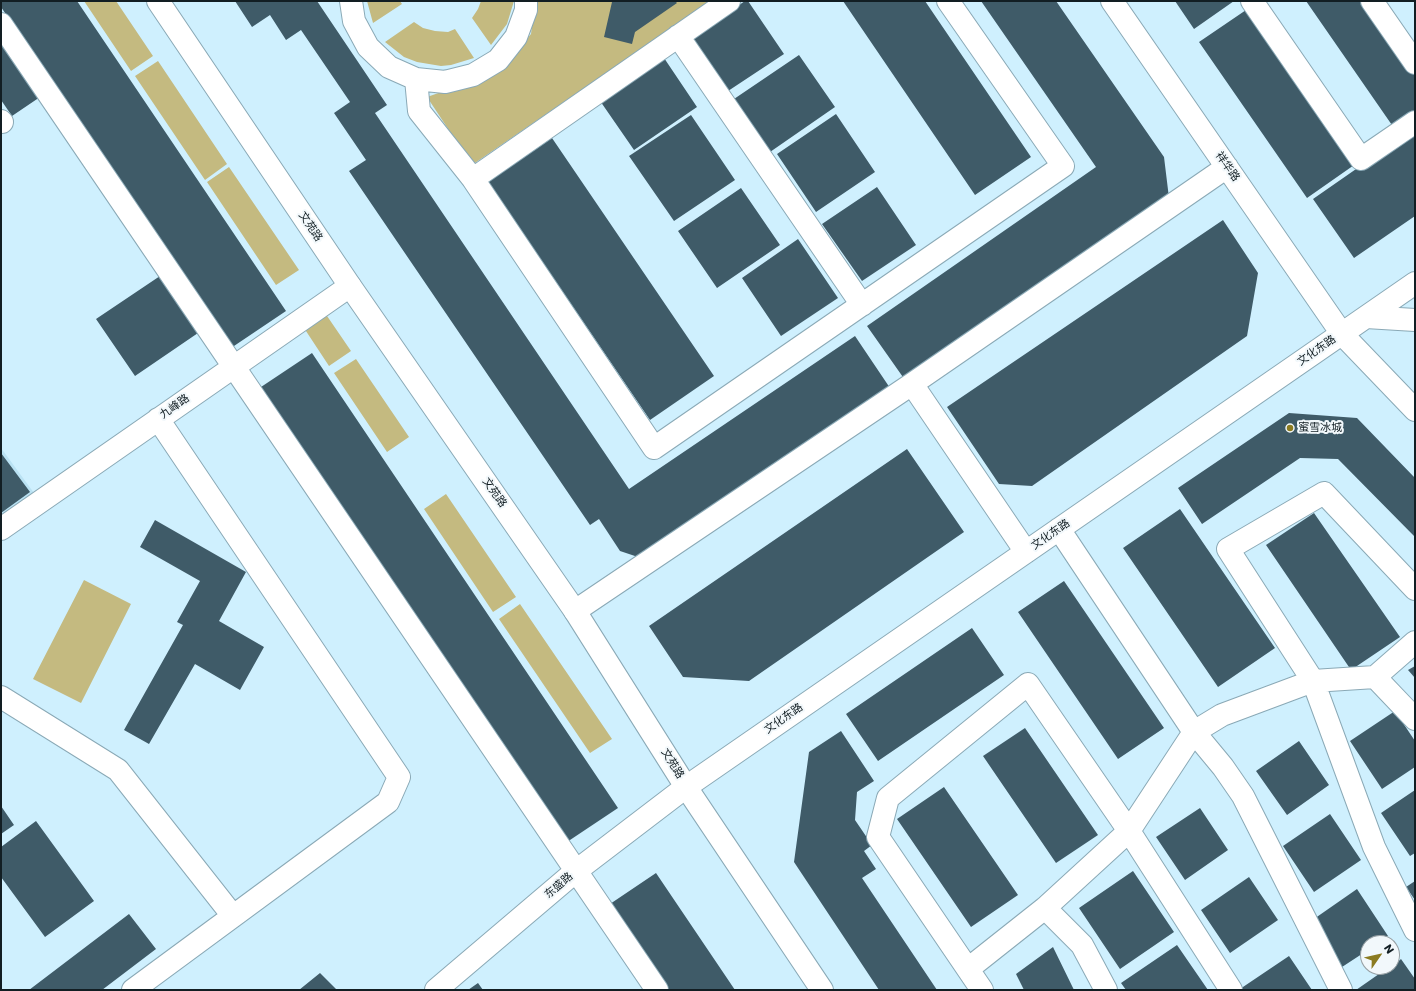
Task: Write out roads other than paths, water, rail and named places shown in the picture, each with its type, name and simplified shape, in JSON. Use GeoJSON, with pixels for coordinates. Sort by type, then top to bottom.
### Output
{"type":"FeatureCollection","features":[{"type":"Feature","properties":{"kind":"street","name":"文苑路"},"geometry":{"type":"LineString","coordinates":[[158,1],[350,286],[575,611],[686,787],[822,990]]}},
{"type":"Feature","properties":{"kind":"street"},"geometry":{"type":"LineString","coordinates":[[351,1],[354,21],[368,47],[389,67],[416,79],[445,82],[474,75],[498,60],[516,37],[526,10],[526,1]]}},
{"type":"Feature","properties":{"kind":"street"},"geometry":{"type":"LineString","coordinates":[[473,179],[729,1]]}},
{"type":"Feature","properties":{"kind":"street"},"geometry":{"type":"LineString","coordinates":[[416,79],[419,111],[473,179],[654,448],[1063,166],[948,1]]}},
{"type":"Feature","properties":{"kind":"street","name":"祥华路"},"geometry":{"type":"LineString","coordinates":[[1112,1],[1342,334],[1415,410]]}},
{"type":"Feature","properties":{"kind":"street"},"geometry":{"type":"LineString","coordinates":[[1252,1],[1361,159],[1415,122]]}},
{"type":"Feature","properties":{"kind":"street"},"geometry":{"type":"LineString","coordinates":[[1372,1],[1415,63]]}},
{"type":"Feature","properties":{"kind":"street"},"geometry":{"type":"LineString","coordinates":[[1,24],[657,990]]}},
{"type":"Feature","properties":{"kind":"street"},"geometry":{"type":"LineString","coordinates":[[678,36],[862,305]]}},
{"type":"Feature","properties":{"kind":"street"},"geometry":{"type":"LineString","coordinates":[[575,611],[912,384],[1227,167]]}},
{"type":"Feature","properties":{"kind":"street","name":"文化东路"},"geometry":{"type":"LineString","coordinates":[[686,787],[1415,283]]}},
{"type":"Feature","properties":{"kind":"street","name":"九峰路"},"geometry":{"type":"LineString","coordinates":[[1,529],[350,286]]}},
{"type":"Feature","properties":{"kind":"street"},"geometry":{"type":"LineString","coordinates":[[1366,317],[1415,320]]}},
{"type":"Feature","properties":{"kind":"street"},"geometry":{"type":"LineString","coordinates":[[912,384],[1026,552]]}},
{"type":"Feature","properties":{"kind":"street"},"geometry":{"type":"LineString","coordinates":[[133,990],[388,802],[399,777],[158,419]]}},
{"type":"Feature","properties":{"kind":"street"},"geometry":{"type":"LineString","coordinates":[[1415,589],[1324,493],[1228,549],[1313,681],[1374,847],[1415,930]]}},
{"type":"Feature","properties":{"kind":"street"},"geometry":{"type":"LineString","coordinates":[[1059,529],[1194,732],[1223,767],[1243,796],[1341,990]]}},
{"type":"Feature","properties":{"kind":"street"},"geometry":{"type":"LineString","coordinates":[[968,969],[1045,908],[1129,832],[1194,732],[1222,715],[1313,681],[1376,677],[1415,642]]}},
{"type":"Feature","properties":{"kind":"street"},"geometry":{"type":"LineString","coordinates":[[1376,677],[1415,719]]}},
{"type":"Feature","properties":{"kind":"street"},"geometry":{"type":"LineString","coordinates":[[982,990],[878,837],[888,798],[1028,684],[1129,832],[1231,990]]}},
{"type":"Feature","properties":{"kind":"street"},"geometry":{"type":"LineString","coordinates":[[1,697],[118,770],[233,916]]}},
{"type":"Feature","properties":{"kind":"street","name":"东盛路"},"geometry":{"type":"LineString","coordinates":[[436,990],[576,871],[686,787]]}},
{"type":"Feature","properties":{"kind":"street"},"geometry":{"type":"LineString","coordinates":[[1045,908],[1082,945],[1106,990]]}},
{"type":"Feature","properties":{"kind":"place","name":"蜜雪冰城"},"geometry":{"type":"Point","coordinates":[1290,428]}}]}
